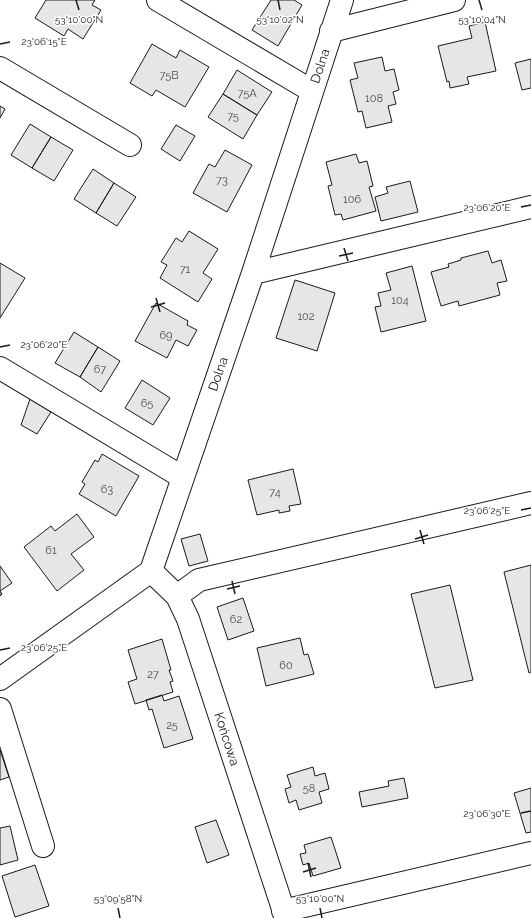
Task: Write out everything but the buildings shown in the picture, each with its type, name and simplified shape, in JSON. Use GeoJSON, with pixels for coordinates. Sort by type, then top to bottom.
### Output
{"type":"FeatureCollection","features":[{"type":"Feature","properties":{"kind":"street"},"geometry":{"type":"LineString","coordinates":[[158,0],[312,91]]}},
{"type":"Feature","properties":{"kind":"street","name":"Dolna"},"geometry":{"type":"LineString","coordinates":[[151,571],[253,273],[342,0]]}},
{"type":"Feature","properties":{"kind":"street"},"geometry":{"type":"LineString","coordinates":[[331,31],[454,0]]}},
{"type":"Feature","properties":{"kind":"street"},"geometry":{"type":"LineString","coordinates":[[0,68],[130,145]]}},
{"type":"Feature","properties":{"kind":"street"},"geometry":{"type":"LineString","coordinates":[[253,273],[531,207]]}},
{"type":"Feature","properties":{"kind":"street"},"geometry":{"type":"LineString","coordinates":[[0,368],[182,477]]}},
{"type":"Feature","properties":{"kind":"street"},"geometry":{"type":"LineString","coordinates":[[177,596],[199,580],[531,503]]}},
{"type":"Feature","properties":{"kind":"street"},"geometry":{"type":"LineString","coordinates":[[0,679],[151,571]]}},
{"type":"Feature","properties":{"kind":"street","name":"Końcowa"},"geometry":{"type":"LineString","coordinates":[[151,571],[177,596],[188,619],[284,915]]}},
{"type":"Feature","properties":{"kind":"street"},"geometry":{"type":"LineString","coordinates":[[0,709],[43,846]]}},
{"type":"Feature","properties":{"kind":"street"},"geometry":{"type":"LineString","coordinates":[[284,915],[531,853]]}}]}
